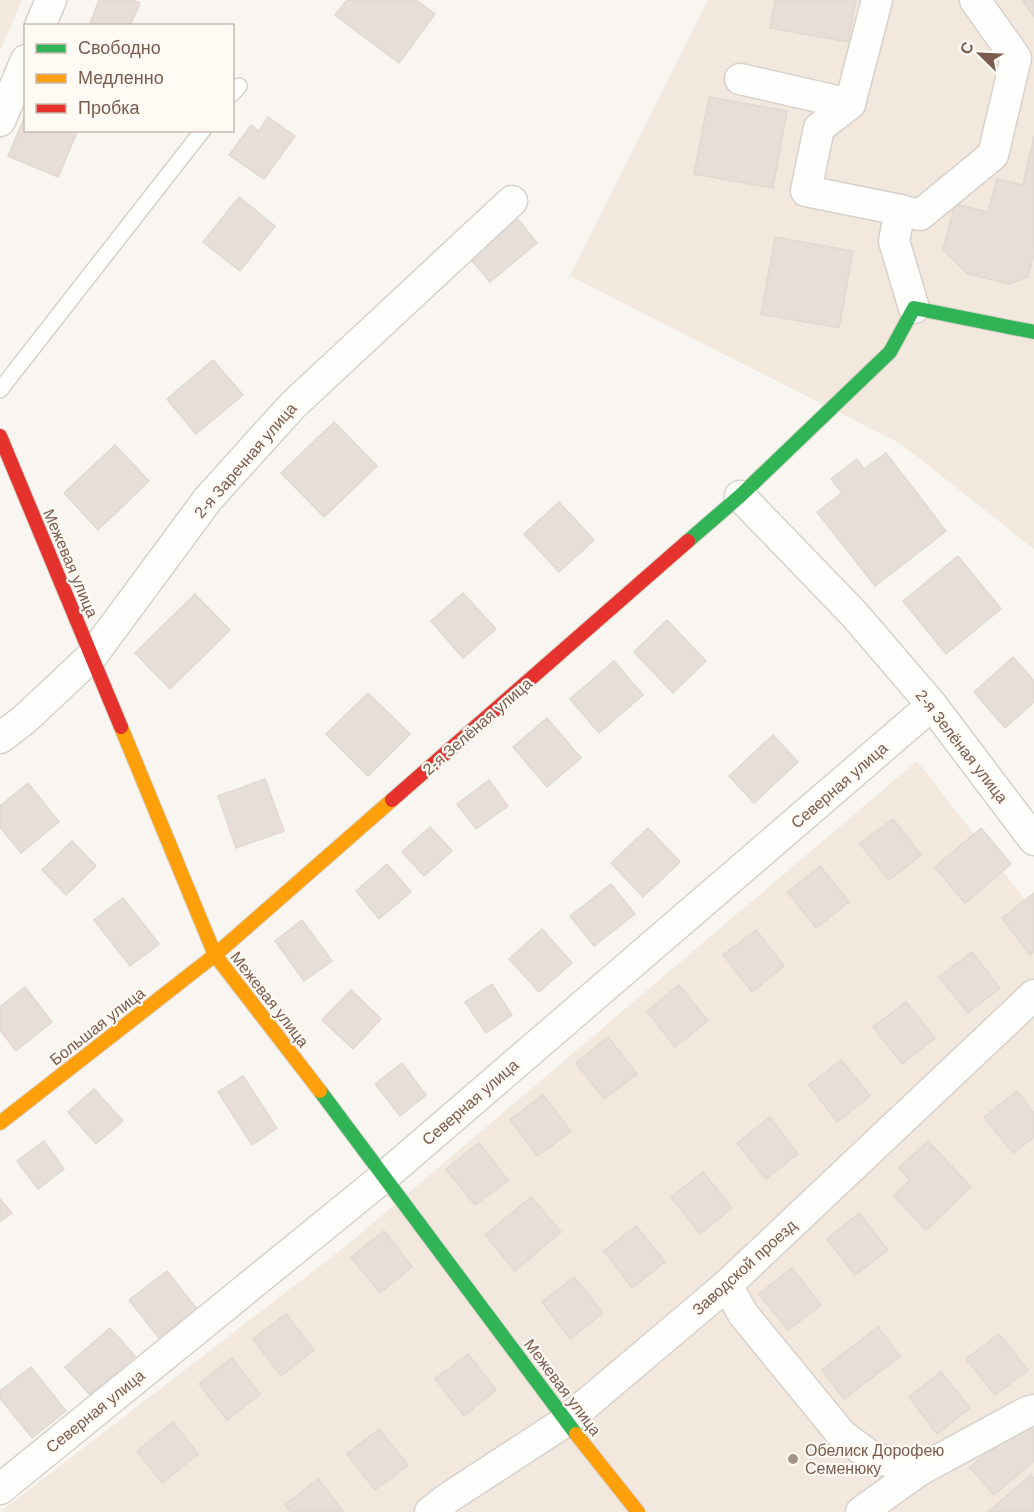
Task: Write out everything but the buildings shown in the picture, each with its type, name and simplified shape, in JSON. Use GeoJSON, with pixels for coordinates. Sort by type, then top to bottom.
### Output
{"type":"FeatureCollection","features":[{"type":"Feature","properties":{"kind":"street"},"geometry":{"type":"LineString","coordinates":[[41,24],[51,0]]}},
{"type":"Feature","properties":{"kind":"street"},"geometry":{"type":"LineString","coordinates":[[877,0],[850,104],[819,129],[806,191],[920,214],[993,155],[1017,58],[975,0]]}},
{"type":"Feature","properties":{"kind":"street"},"geometry":{"type":"LineString","coordinates":[[0,121],[24,65]]}},
{"type":"Feature","properties":{"kind":"street"},"geometry":{"type":"LineString","coordinates":[[740,79],[850,104]]}},
{"type":"Feature","properties":{"kind":"street","name":"2-я Заречная улица"},"geometry":{"type":"LineString","coordinates":[[0,738],[26,719],[92,656],[208,498],[293,405],[512,201]]}},
{"type":"Feature","properties":{"kind":"street"},"geometry":{"type":"LineString","coordinates":[[900,210],[894,241],[914,308],[1034,332]]}},
{"type":"Feature","properties":{"kind":"street","name":"2-я Зелёная улица"},"geometry":{"type":"LineString","coordinates":[[215,956],[740,496],[890,352],[914,308]]}},
{"type":"Feature","properties":{"kind":"street","name":"Межевая улица"},"geometry":{"type":"LineString","coordinates":[[0,436],[215,956],[385,1176],[566,1421],[638,1512]]}},
{"type":"Feature","properties":{"kind":"street","name":"2-я Зелёная улица"},"geometry":{"type":"LineString","coordinates":[[740,496],[854,614],[932,705],[1034,840]]}},
{"type":"Feature","properties":{"kind":"street","name":"Северная улица"},"geometry":{"type":"LineString","coordinates":[[0,1489],[385,1176],[932,705]]}},
{"type":"Feature","properties":{"kind":"street","name":"Большая улица"},"geometry":{"type":"LineString","coordinates":[[0,1123],[215,956]]}},
{"type":"Feature","properties":{"kind":"street","name":"Заводской проезд"},"geometry":{"type":"LineString","coordinates":[[430,1512],[566,1421],[727,1285],[1034,994]]}},
{"type":"Feature","properties":{"kind":"street"},"geometry":{"type":"LineString","coordinates":[[727,1285],[743,1314],[842,1435],[872,1457],[920,1470]]}},
{"type":"Feature","properties":{"kind":"street"},"geometry":{"type":"LineString","coordinates":[[861,1512],[920,1470],[1031,1415]]}},
{"type":"Feature","properties":{"kind":"lane"},"geometry":{"type":"LineString","coordinates":[[0,390],[202,132]]}},
{"type":"Feature","properties":{"kind":"shaded area"},"geometry":{"type":"Polygon","coordinates":[[[0,0],[22,0],[0,51],[0,0]]]}},
{"type":"Feature","properties":{"kind":"shaded area"},"geometry":{"type":"Polygon","coordinates":[[[708,0],[1034,0],[1034,549],[901,444],[570,276],[708,0]]]}},
{"type":"Feature","properties":{"kind":"shaded area"},"geometry":{"type":"Polygon","coordinates":[[[917,761],[1034,911],[1034,1512],[0,1512],[346,1246],[917,761]]]}},
{"type":"Feature","properties":{"kind":"traffic: fast"},"geometry":{"type":"LineString","coordinates":[[688,541],[740,496],[890,352],[914,308],[1034,332]]}},
{"type":"Feature","properties":{"kind":"traffic: fast"},"geometry":{"type":"LineString","coordinates":[[320,1091],[576,1434]]}},
{"type":"Feature","properties":{"kind":"traffic: slow"},"geometry":{"type":"LineString","coordinates":[[121,727],[215,955],[320,1091]]}},
{"type":"Feature","properties":{"kind":"traffic: slow"},"geometry":{"type":"LineString","coordinates":[[0,1123],[215,955],[392,800]]}},
{"type":"Feature","properties":{"kind":"traffic: slow"},"geometry":{"type":"LineString","coordinates":[[576,1434],[638,1512]]}},
{"type":"Feature","properties":{"kind":"traffic: jam"},"geometry":{"type":"LineString","coordinates":[[0,436],[121,727]]}},
{"type":"Feature","properties":{"kind":"traffic: jam"},"geometry":{"type":"LineString","coordinates":[[392,800],[688,541]]}},
{"type":"Feature","properties":{"kind":"place","name":"Обелиск Дорофею Семенюку"},"geometry":{"type":"Point","coordinates":[793,1459]}}]}
